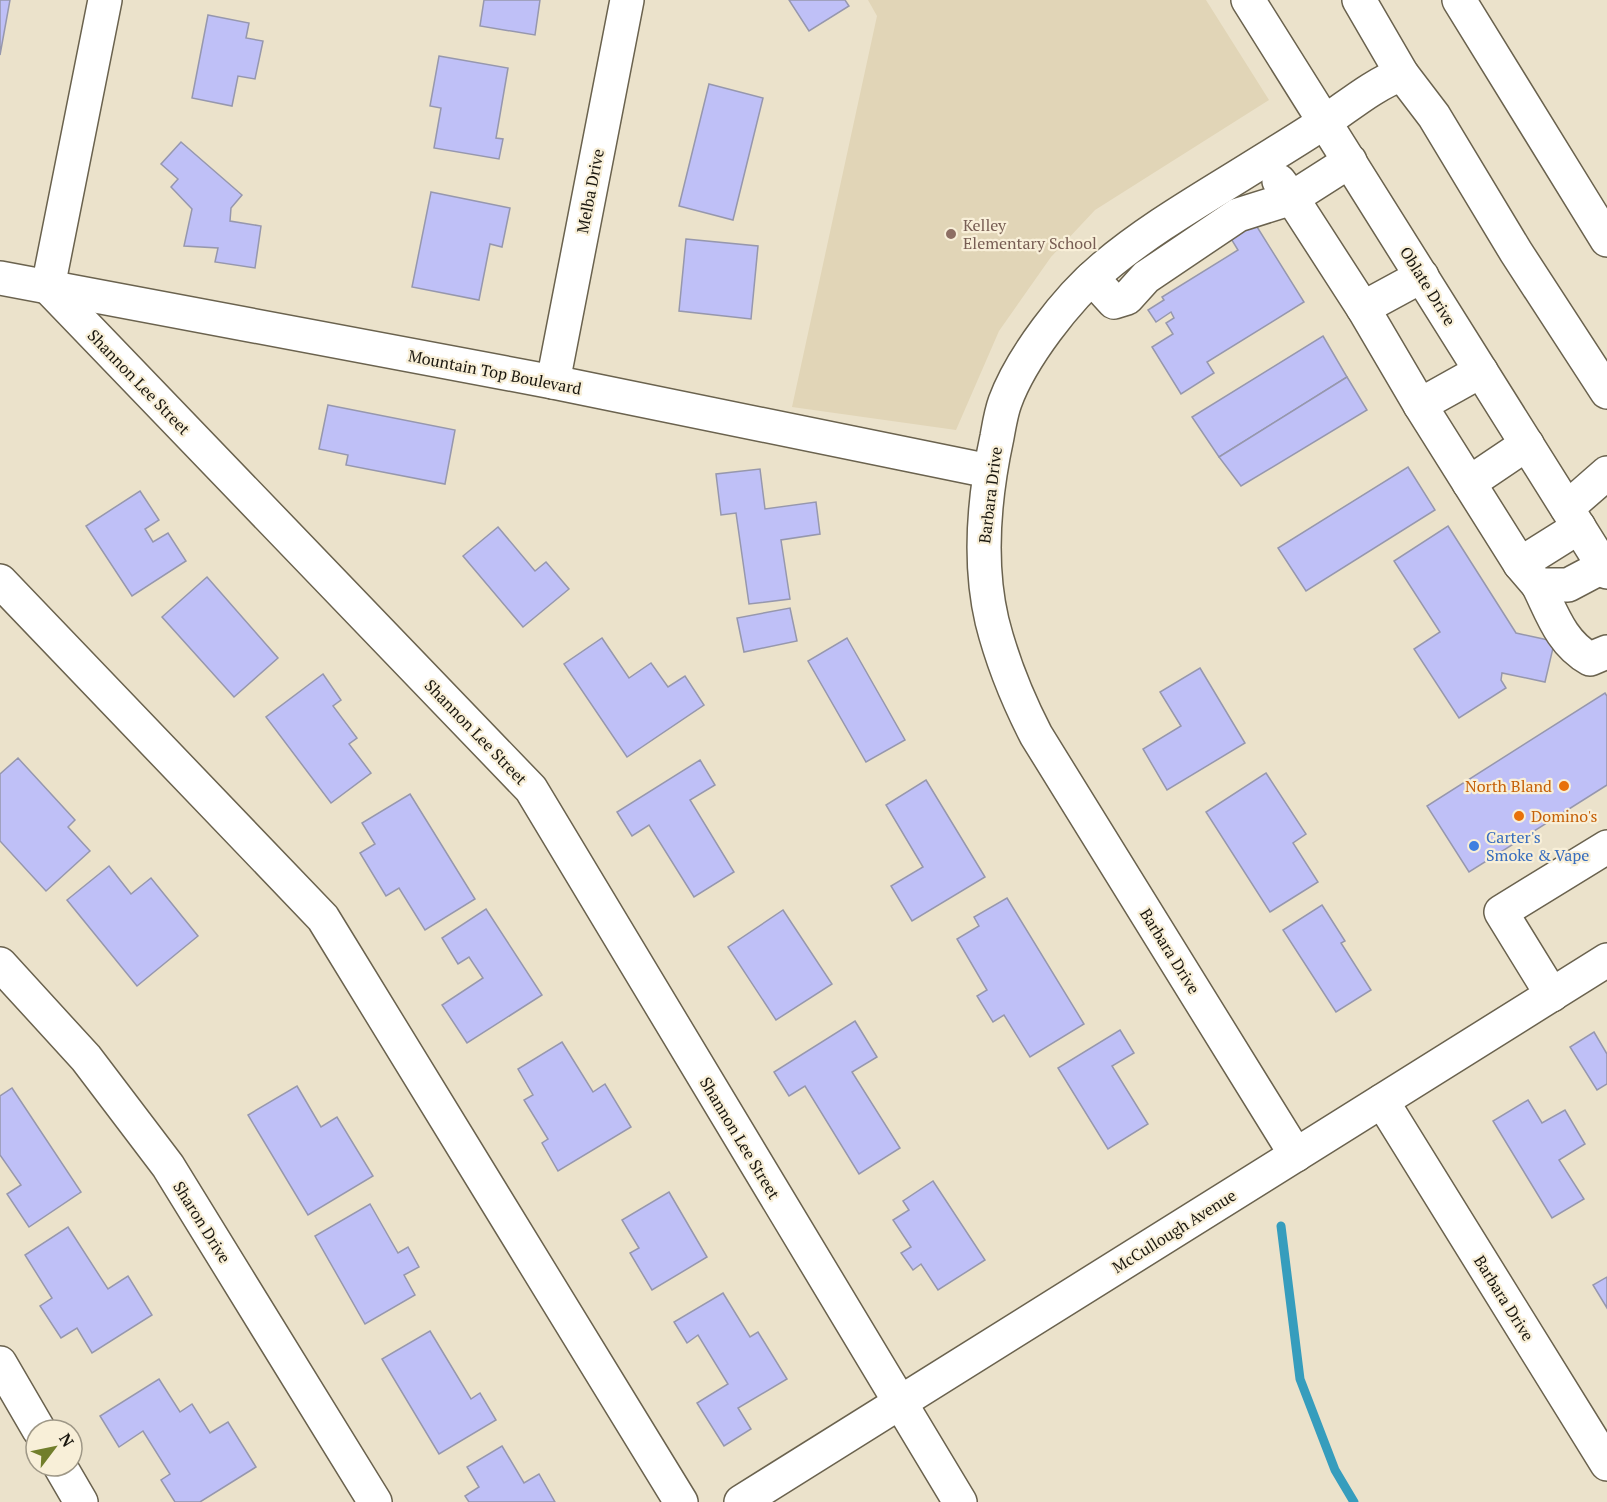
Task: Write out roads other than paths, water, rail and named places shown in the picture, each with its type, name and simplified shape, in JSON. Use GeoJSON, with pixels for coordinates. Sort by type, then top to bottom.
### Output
{"type":"FeatureCollection","features":[{"type":"Feature","properties":{"kind":"street"},"geometry":{"type":"LineString","coordinates":[[48,287],[105,0]]}},
{"type":"Feature","properties":{"kind":"street","name":"Melba Drive"},"geometry":{"type":"LineString","coordinates":[[553,382],[627,0]]}},
{"type":"Feature","properties":{"kind":"street","name":"Oblate Drive"},"geometry":{"type":"LineString","coordinates":[[1248,0],[1605,569]]}},
{"type":"Feature","properties":{"kind":"street"},"geometry":{"type":"LineString","coordinates":[[1359,0],[1402,74],[1434,116],[1516,252],[1607,392]]}},
{"type":"Feature","properties":{"kind":"street"},"geometry":{"type":"LineString","coordinates":[[1459,0],[1607,240]]}},
{"type":"Feature","properties":{"kind":"street","name":"Barbara Drive"},"geometry":{"type":"LineString","coordinates":[[1296,1155],[1036,735],[1017,698],[992,619],[985,578],[983,537],[989,471],[1005,402],[1023,366],[1046,331],[1072,298],[1092,278],[1146,235],[1325,122],[1382,81],[1402,74]]}},
{"type":"Feature","properties":{"kind":"street"},"geometry":{"type":"LineString","coordinates":[[1263,161],[1292,198],[1363,308],[1420,405],[1529,574],[1560,631],[1577,652],[1590,659],[1607,652]]}},
{"type":"Feature","properties":{"kind":"street"},"geometry":{"type":"LineString","coordinates":[[1092,278],[1114,302],[1127,298],[1146,277],[1238,215],[1292,198],[1350,161]]}},
{"type":"Feature","properties":{"kind":"street"},"geometry":{"type":"LineString","coordinates":[[1363,308],[1422,276]]}},
{"type":"Feature","properties":{"kind":"street","name":"Mountain Top Boulevard"},"geometry":{"type":"LineString","coordinates":[[0,278],[553,382],[989,471]]}},
{"type":"Feature","properties":{"kind":"street","name":"Shannon Lee Street"},"geometry":{"type":"LineString","coordinates":[[48,287],[531,789],[960,1502]]}},
{"type":"Feature","properties":{"kind":"street"},"geometry":{"type":"LineString","coordinates":[[1420,405],[1481,371]]}},
{"type":"Feature","properties":{"kind":"street"},"geometry":{"type":"LineString","coordinates":[[1469,483],[1527,444]]}},
{"type":"Feature","properties":{"kind":"street"},"geometry":{"type":"LineString","coordinates":[[1529,574],[1607,473]]}},
{"type":"Feature","properties":{"kind":"street"},"geometry":{"type":"LineString","coordinates":[[1529,574],[1568,585],[1605,569]]}},
{"type":"Feature","properties":{"kind":"street"},"geometry":{"type":"LineString","coordinates":[[0,581],[323,918],[681,1502]]}},
{"type":"Feature","properties":{"kind":"street"},"geometry":{"type":"LineString","coordinates":[[1552,995],[1501,912],[1607,847]]}},
{"type":"Feature","properties":{"kind":"street","name":"McCullough Avenue"},"geometry":{"type":"LineString","coordinates":[[741,1502],[1607,960]]}},
{"type":"Feature","properties":{"kind":"street","name":"Sharon Drive"},"geometry":{"type":"LineString","coordinates":[[0,964],[86,1058],[168,1166],[375,1502]]}},
{"type":"Feature","properties":{"kind":"street","name":"Barbara Drive"},"geometry":{"type":"LineString","coordinates":[[1382,1101],[1607,1464]]}},
{"type":"Feature","properties":{"kind":"street"},"geometry":{"type":"LineString","coordinates":[[0,1363],[32,1418]]}},
{"type":"Feature","properties":{"kind":"street"},"geometry":{"type":"LineString","coordinates":[[67,1478],[81,1502]]}},
{"type":"Feature","properties":{"kind":"waterway"},"geometry":{"type":"LineString","coordinates":[[1281,1226],[1300,1379],[1335,1470],[1354,1502]]}},
{"type":"Feature","properties":{"kind":"place","name":"Kelley Elementary School"},"geometry":{"type":"Point","coordinates":[951,234]}},
{"type":"Feature","properties":{"kind":"place","name":"North Bland"},"geometry":{"type":"Point","coordinates":[1564,786]}},
{"type":"Feature","properties":{"kind":"place","name":"Domino's"},"geometry":{"type":"Point","coordinates":[1519,816]}},
{"type":"Feature","properties":{"kind":"place","name":"Carter's Smoke & Vape"},"geometry":{"type":"Point","coordinates":[1474,846]}}]}
